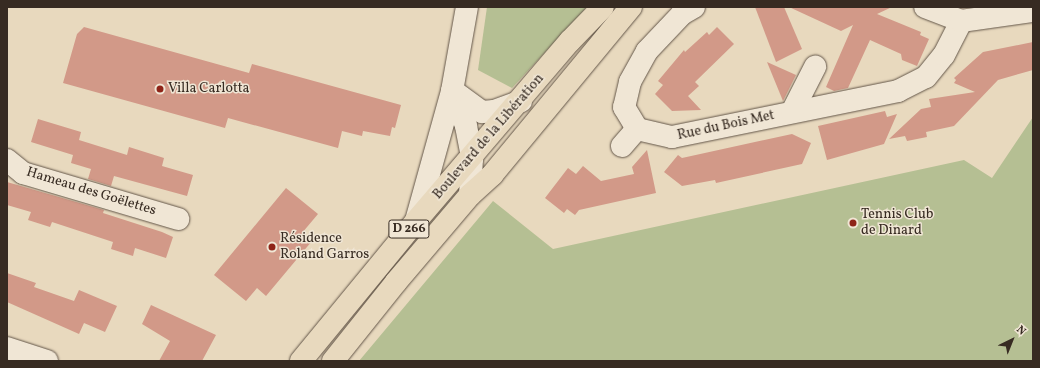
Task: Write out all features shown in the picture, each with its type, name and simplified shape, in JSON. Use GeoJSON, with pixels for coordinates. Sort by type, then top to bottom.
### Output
{"type":"FeatureCollection","features":[{"type":"Feature","properties":{"kind":"main road","name":"Boulevard de la Libération"},"geometry":{"type":"LineString","coordinates":[[301,361],[416,221],[521,101],[570,41],[602,7]]}},
{"type":"Feature","properties":{"kind":"main road","name":"Boulevard de la Libération"},"geometry":{"type":"LineString","coordinates":[[333,361],[470,195],[492,175],[631,7]]}},
{"type":"Feature","properties":{"kind":"street"},"geometry":{"type":"LineString","coordinates":[[416,221],[452,91],[467,7]]}},
{"type":"Feature","properties":{"kind":"street"},"geometry":{"type":"LineString","coordinates":[[622,146],[637,129],[624,107],[630,82],[647,51],[682,14],[694,7]]}},
{"type":"Feature","properties":{"kind":"street"},"geometry":{"type":"LineString","coordinates":[[925,7],[961,21],[1033,11]]}},
{"type":"Feature","properties":{"kind":"street","name":"Rue du Bois Met"},"geometry":{"type":"LineString","coordinates":[[637,129],[672,137],[898,91],[926,77],[944,55],[961,21]]}},
{"type":"Feature","properties":{"kind":"street","name":"Rue du Bois Met"},"geometry":{"type":"LineString","coordinates":[[792,112],[815,67]]}},
{"type":"Feature","properties":{"kind":"street"},"geometry":{"type":"LineString","coordinates":[[452,91],[482,112],[494,111],[521,101]]}},
{"type":"Feature","properties":{"kind":"street"},"geometry":{"type":"LineString","coordinates":[[452,91],[466,126],[472,158],[470,195]]}},
{"type":"Feature","properties":{"kind":"street","name":"Hameau des Goëlettes"},"geometry":{"type":"LineString","coordinates":[[7,160],[23,173],[178,219]]}},
{"type":"Feature","properties":{"kind":"street"},"geometry":{"type":"LineString","coordinates":[[7,348],[47,361]]}},
{"type":"Feature","properties":{"kind":"green space"},"geometry":{"type":"Polygon","coordinates":[[[487,7],[587,7],[512,88],[478,70],[487,7]]]}},
{"type":"Feature","properties":{"kind":"green space","name":"Tennis Club de Dinard"},"geometry":{"type":"Polygon","coordinates":[[[1033,117],[1033,361],[359,361],[493,201],[553,249],[964,160],[992,178],[1033,117]]]}},
{"type":"Feature","properties":{"kind":"building"},"geometry":{"type":"Polygon","coordinates":[[[755,7],[784,7],[802,49],[776,62],[755,7]]]}},
{"type":"Feature","properties":{"kind":"building"},"geometry":{"type":"Polygon","coordinates":[[[789,7],[892,7],[877,14],[921,32],[920,35],[929,39],[917,66],[902,60],[901,54],[870,40],[848,88],[834,91],[826,87],[853,25],[841,31],[789,7]]]}},
{"type":"Feature","properties":{"kind":"building","name":"Villa Carlotta"},"geometry":{"type":"Polygon","coordinates":[[[84,27],[249,73],[252,64],[401,105],[395,128],[392,127],[390,136],[363,131],[362,136],[342,131],[338,148],[228,118],[225,128],[63,83],[77,34],[84,27]]]}},
{"type":"Feature","properties":{"kind":"building"},"geometry":{"type":"Polygon","coordinates":[[[717,27],[734,44],[695,82],[699,86],[688,96],[701,110],[672,111],[655,94],[663,85],[658,81],[684,50],[685,52],[707,32],[709,35],[717,27]]]}},
{"type":"Feature","properties":{"kind":"building"},"geometry":{"type":"Polygon","coordinates":[[[1033,42],[1033,70],[998,80],[954,126],[926,132],[927,137],[907,141],[905,136],[889,139],[921,109],[931,107],[929,99],[975,92],[954,83],[956,80],[954,78],[983,52],[1033,42]]]}},
{"type":"Feature","properties":{"kind":"building"},"geometry":{"type":"Polygon","coordinates":[[[767,62],[796,75],[783,101],[767,62]]]}},
{"type":"Feature","properties":{"kind":"building"},"geometry":{"type":"Polygon","coordinates":[[[885,111],[887,117],[897,114],[884,144],[827,160],[818,126],[885,111]]]}},
{"type":"Feature","properties":{"kind":"building"},"geometry":{"type":"Polygon","coordinates":[[[38,119],[81,132],[79,140],[127,155],[129,147],[164,158],[162,166],[193,175],[187,196],[114,176],[111,186],[88,179],[91,169],[71,163],[73,155],[31,142],[38,119]]]}},
{"type":"Feature","properties":{"kind":"building"},"geometry":{"type":"Polygon","coordinates":[[[792,134],[811,143],[802,164],[716,183],[715,180],[682,186],[664,172],[678,155],[682,158],[792,134]]]}},
{"type":"Feature","properties":{"kind":"building"},"geometry":{"type":"Polygon","coordinates":[[[647,150],[656,193],[579,210],[575,215],[567,209],[564,213],[545,198],[568,168],[576,174],[583,166],[601,181],[634,174],[632,167],[647,150]]]}},
{"type":"Feature","properties":{"kind":"building"},"geometry":{"type":"Polygon","coordinates":[[[7,182],[104,210],[103,213],[173,237],[166,258],[135,248],[133,256],[111,249],[113,242],[52,222],[50,227],[28,220],[31,212],[7,205],[7,182]]]}},
{"type":"Feature","properties":{"kind":"building","name":"Résidence Roland Garros"},"geometry":{"type":"Polygon","coordinates":[[[286,188],[318,214],[302,233],[312,241],[266,296],[257,288],[246,301],[214,275],[286,188]]]}},
{"type":"Feature","properties":{"kind":"building"},"geometry":{"type":"Polygon","coordinates":[[[7,273],[36,283],[34,287],[74,301],[79,290],[117,306],[105,332],[84,323],[79,334],[7,302],[7,273]]]}},
{"type":"Feature","properties":{"kind":"building"},"geometry":{"type":"Polygon","coordinates":[[[151,305],[216,335],[202,361],[159,361],[170,341],[142,324],[151,305]]]}},
{"type":"Feature","properties":{"kind":"place","name":"Villa Carlotta"},"geometry":{"type":"Point","coordinates":[160,89]}},
{"type":"Feature","properties":{"kind":"place","name":"Tennis Club de Dinard"},"geometry":{"type":"Point","coordinates":[853,223]}},
{"type":"Feature","properties":{"kind":"place","name":"Résidence Roland Garros"},"geometry":{"type":"Point","coordinates":[272,247]}}]}
